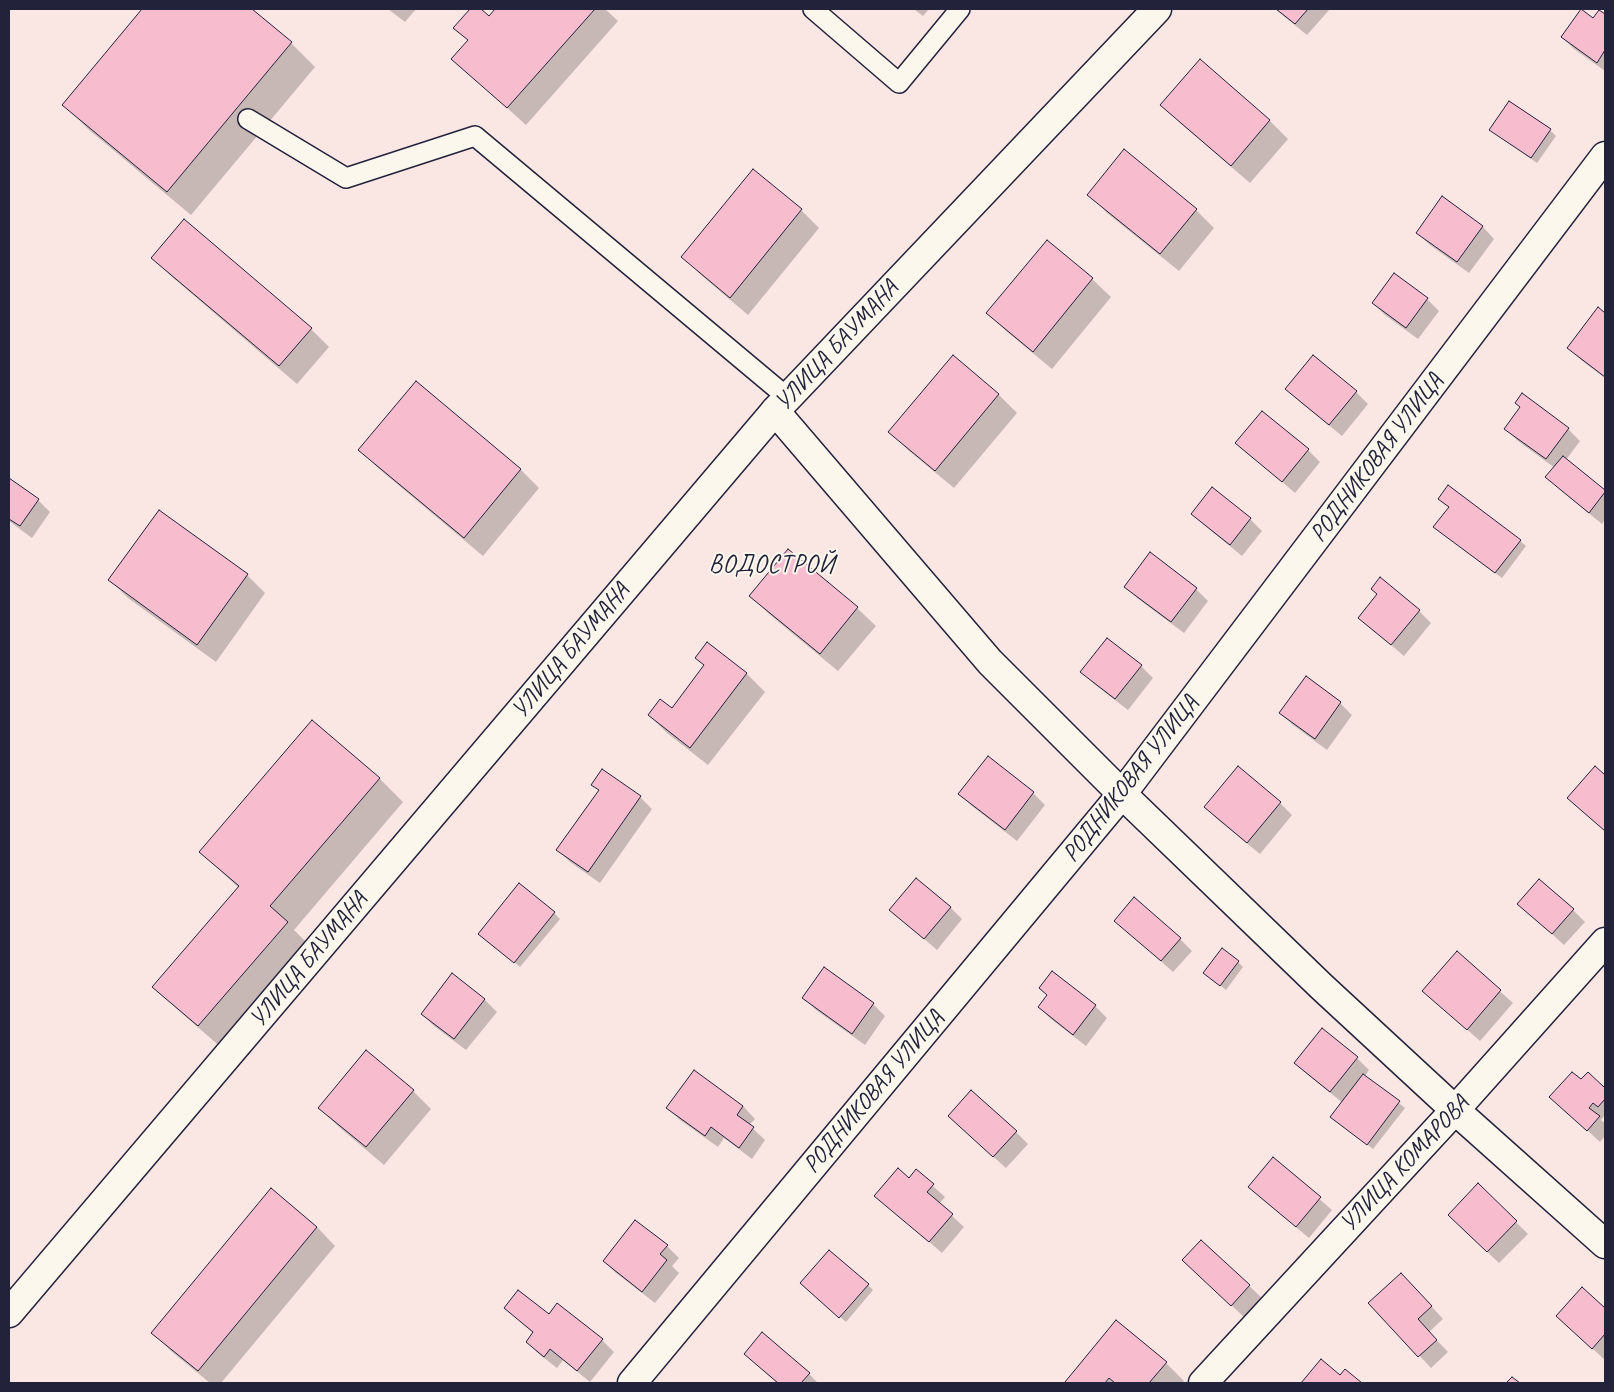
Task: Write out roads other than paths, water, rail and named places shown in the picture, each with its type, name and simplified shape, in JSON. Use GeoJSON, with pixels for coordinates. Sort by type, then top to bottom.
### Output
{"type":"FeatureCollection","features":[{"type":"Feature","properties":{"kind":"street","name":"УЛИЦА БАУМАНА"},"geometry":{"type":"LineString","coordinates":[[9,1313],[781,405],[1157,9]]}},
{"type":"Feature","properties":{"kind":"street","name":"РОДНИКОВАЯ УЛИЦА"},"geometry":{"type":"LineString","coordinates":[[632,1383],[1122,794],[1605,156]]}},
{"type":"Feature","properties":{"kind":"street"},"geometry":{"type":"LineString","coordinates":[[781,405],[990,662],[1122,794],[1322,987],[1455,1110],[1605,1244]]}},
{"type":"Feature","properties":{"kind":"street","name":"УЛИЦА КОМАРОВА"},"geometry":{"type":"LineString","coordinates":[[1203,1383],[1455,1110],[1605,942]]}},
{"type":"Feature","properties":{"kind":"lane"},"geometry":{"type":"LineString","coordinates":[[813,9],[899,83],[960,9]]}},
{"type":"Feature","properties":{"kind":"lane"},"geometry":{"type":"LineString","coordinates":[[248,119],[346,178],[475,136],[781,405]]}},
{"type":"Feature","properties":{"kind":"district","name":"ВОДОСТРОЙ"},"geometry":{"type":"Point","coordinates":[772,565]}}]}
